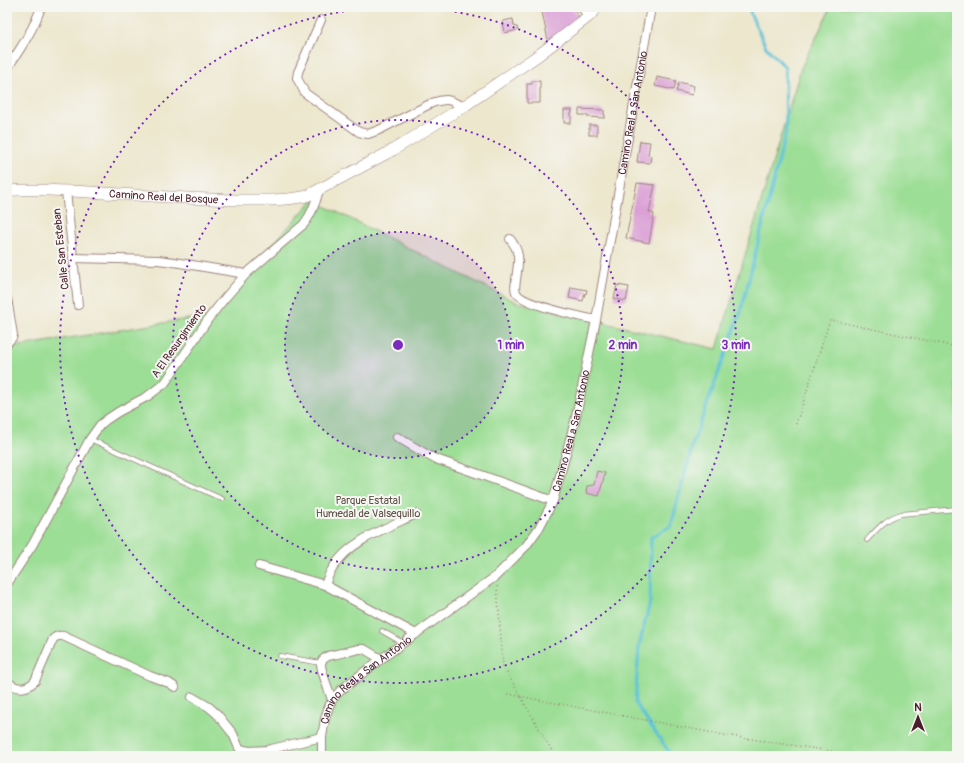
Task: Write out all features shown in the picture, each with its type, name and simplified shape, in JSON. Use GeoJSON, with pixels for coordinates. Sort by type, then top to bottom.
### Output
{"type":"FeatureCollection","features":[{"type":"Feature","properties":{"kind":"street"},"geometry":{"type":"LineString","coordinates":[[7,69],[31,30],[41,7]]}},
{"type":"Feature","properties":{"kind":"street"},"geometry":{"type":"LineString","coordinates":[[582,7],[588,17]]}},
{"type":"Feature","properties":{"kind":"street"},"geometry":{"type":"LineString","coordinates":[[319,190],[393,150],[463,107],[540,54],[588,17],[598,7]]}},
{"type":"Feature","properties":{"kind":"street","name":"Camino Real a San Antonio"},"geometry":{"type":"LineString","coordinates":[[322,756],[322,737],[327,714],[332,700],[341,690],[381,659],[496,576],[526,546],[539,528],[552,501],[575,421],[596,320],[651,7]]}},
{"type":"Feature","properties":{"kind":"street"},"geometry":{"type":"LineString","coordinates":[[321,20],[298,72],[297,78],[305,93],[359,132],[368,134],[379,130],[440,100],[450,100],[463,107]]}},
{"type":"Feature","properties":{"kind":"street","name":"Camino Real del Bosque"},"geometry":{"type":"LineString","coordinates":[[7,191],[66,191],[217,200],[264,200],[307,196],[319,190]]}},
{"type":"Feature","properties":{"kind":"street","name":"A El Resurgimiento"},"geometry":{"type":"LineString","coordinates":[[7,584],[33,544],[90,439],[100,425],[118,412],[148,396],[165,383],[209,318],[225,298],[246,274],[309,218],[316,203],[319,190]]}},
{"type":"Feature","properties":{"kind":"street","name":"Calle San Esteban"},"geometry":{"type":"LineString","coordinates":[[66,191],[78,305]]}},
{"type":"Feature","properties":{"kind":"street"},"geometry":{"type":"LineString","coordinates":[[510,239],[515,246],[518,256],[515,290],[518,295],[530,302],[596,320]]}},
{"type":"Feature","properties":{"kind":"street"},"geometry":{"type":"LineString","coordinates":[[73,258],[158,260],[246,274]]}},
{"type":"Feature","properties":{"kind":"street"},"geometry":{"type":"LineString","coordinates":[[7,298],[13,335],[10,341]]}},
{"type":"Feature","properties":{"kind":"street"},"geometry":{"type":"LineString","coordinates":[[397,437],[432,458],[552,501]]}},
{"type":"Feature","properties":{"kind":"street"},"geometry":{"type":"LineString","coordinates":[[324,585],[333,567],[351,548],[360,541],[416,514]]}},
{"type":"Feature","properties":{"kind":"street"},"geometry":{"type":"LineString","coordinates":[[259,566],[324,585],[416,634]]}},
{"type":"Feature","properties":{"kind":"street"},"geometry":{"type":"LineString","coordinates":[[7,681],[18,688],[28,687],[31,685],[35,681],[53,639],[60,635],[150,676],[169,683],[174,687]]}},
{"type":"Feature","properties":{"kind":"street"},"geometry":{"type":"LineString","coordinates":[[332,700],[322,670],[321,663],[324,659],[328,656],[354,649],[364,649],[381,659]]}},
{"type":"Feature","properties":{"kind":"street"},"geometry":{"type":"LineString","coordinates":[[192,697],[209,707],[217,714],[233,734],[239,748],[244,750],[267,750],[322,737]]}},
{"type":"Feature","properties":{"kind":"lane"},"geometry":{"type":"LineString","coordinates":[[90,439],[222,499]]}},
{"type":"Feature","properties":{"kind":"lane"},"geometry":{"type":"LineString","coordinates":[[868,540],[886,520],[893,516],[957,508]]}},
{"type":"Feature","properties":{"kind":"lane"},"geometry":{"type":"LineString","coordinates":[[382,631],[403,643]]}},
{"type":"Feature","properties":{"kind":"lane"},"geometry":{"type":"LineString","coordinates":[[280,656],[321,663]]}},
{"type":"Feature","properties":{"kind":"path"},"geometry":{"type":"LineString","coordinates":[[796,424],[830,320],[957,346]]}},
{"type":"Feature","properties":{"kind":"path"},"geometry":{"type":"LineString","coordinates":[[496,576],[503,666],[554,756]]}},
{"type":"Feature","properties":{"kind":"path"},"geometry":{"type":"LineString","coordinates":[[508,694],[724,735],[864,756]]}},
{"type":"Feature","properties":{"kind":"green space","name":"Parque Estatal Humedal de Valsequillo"},"geometry":{"type":"Polygon","coordinates":[[[831,7],[957,7],[957,756],[7,756],[7,348],[207,316],[313,200],[516,302],[717,349],[801,68],[831,7]]]}},
{"type":"Feature","properties":{"kind":"building"},"geometry":{"type":"Polygon","coordinates":[[[542,7],[572,7],[582,21],[549,45],[542,7]]]}},
{"type":"Feature","properties":{"kind":"building"},"geometry":{"type":"Polygon","coordinates":[[[513,19],[514,26],[517,27],[518,30],[505,33],[503,21],[513,19]]]}},
{"type":"Feature","properties":{"kind":"building"},"geometry":{"type":"Polygon","coordinates":[[[657,77],[676,81],[674,90],[655,86],[657,77]]]}},
{"type":"Feature","properties":{"kind":"building"},"geometry":{"type":"Polygon","coordinates":[[[532,81],[540,81],[540,103],[527,103],[527,84],[532,84],[532,81]]]}},
{"type":"Feature","properties":{"kind":"building"},"geometry":{"type":"Polygon","coordinates":[[[679,82],[694,86],[692,95],[676,91],[679,82]]]}},
{"type":"Feature","properties":{"kind":"building"},"geometry":{"type":"Polygon","coordinates":[[[579,109],[604,110],[605,118],[579,115],[579,109]]]}},
{"type":"Feature","properties":{"kind":"building"},"geometry":{"type":"Polygon","coordinates":[[[564,110],[572,110],[571,123],[564,123],[564,110]]]}},
{"type":"Feature","properties":{"kind":"building"},"geometry":{"type":"Polygon","coordinates":[[[589,125],[597,125],[597,135],[589,135],[589,125]]]}},
{"type":"Feature","properties":{"kind":"building"},"geometry":{"type":"Polygon","coordinates":[[[640,141],[650,142],[648,155],[651,156],[650,163],[637,162],[640,141]]]}},
{"type":"Feature","properties":{"kind":"building"},"geometry":{"type":"Polygon","coordinates":[[[637,183],[655,185],[649,212],[654,214],[649,243],[626,238],[637,183]]]}},
{"type":"Feature","properties":{"kind":"building"},"geometry":{"type":"Polygon","coordinates":[[[617,285],[629,287],[626,301],[614,299],[617,285]]]}},
{"type":"Feature","properties":{"kind":"building"},"geometry":{"type":"Polygon","coordinates":[[[571,287],[587,290],[583,301],[569,298],[571,287]]]}},
{"type":"Feature","properties":{"kind":"building"},"geometry":{"type":"Polygon","coordinates":[[[597,471],[605,473],[599,496],[586,493],[587,486],[594,485],[597,471]]]}},
{"type":"Feature","properties":{"kind":"waterway"},"geometry":{"type":"LineString","coordinates":[[672,756],[635,703],[639,646],[650,602],[651,537],[671,526],[693,443],[741,311],[786,131],[785,67],[766,47],[751,15],[749,7]]}}]}
